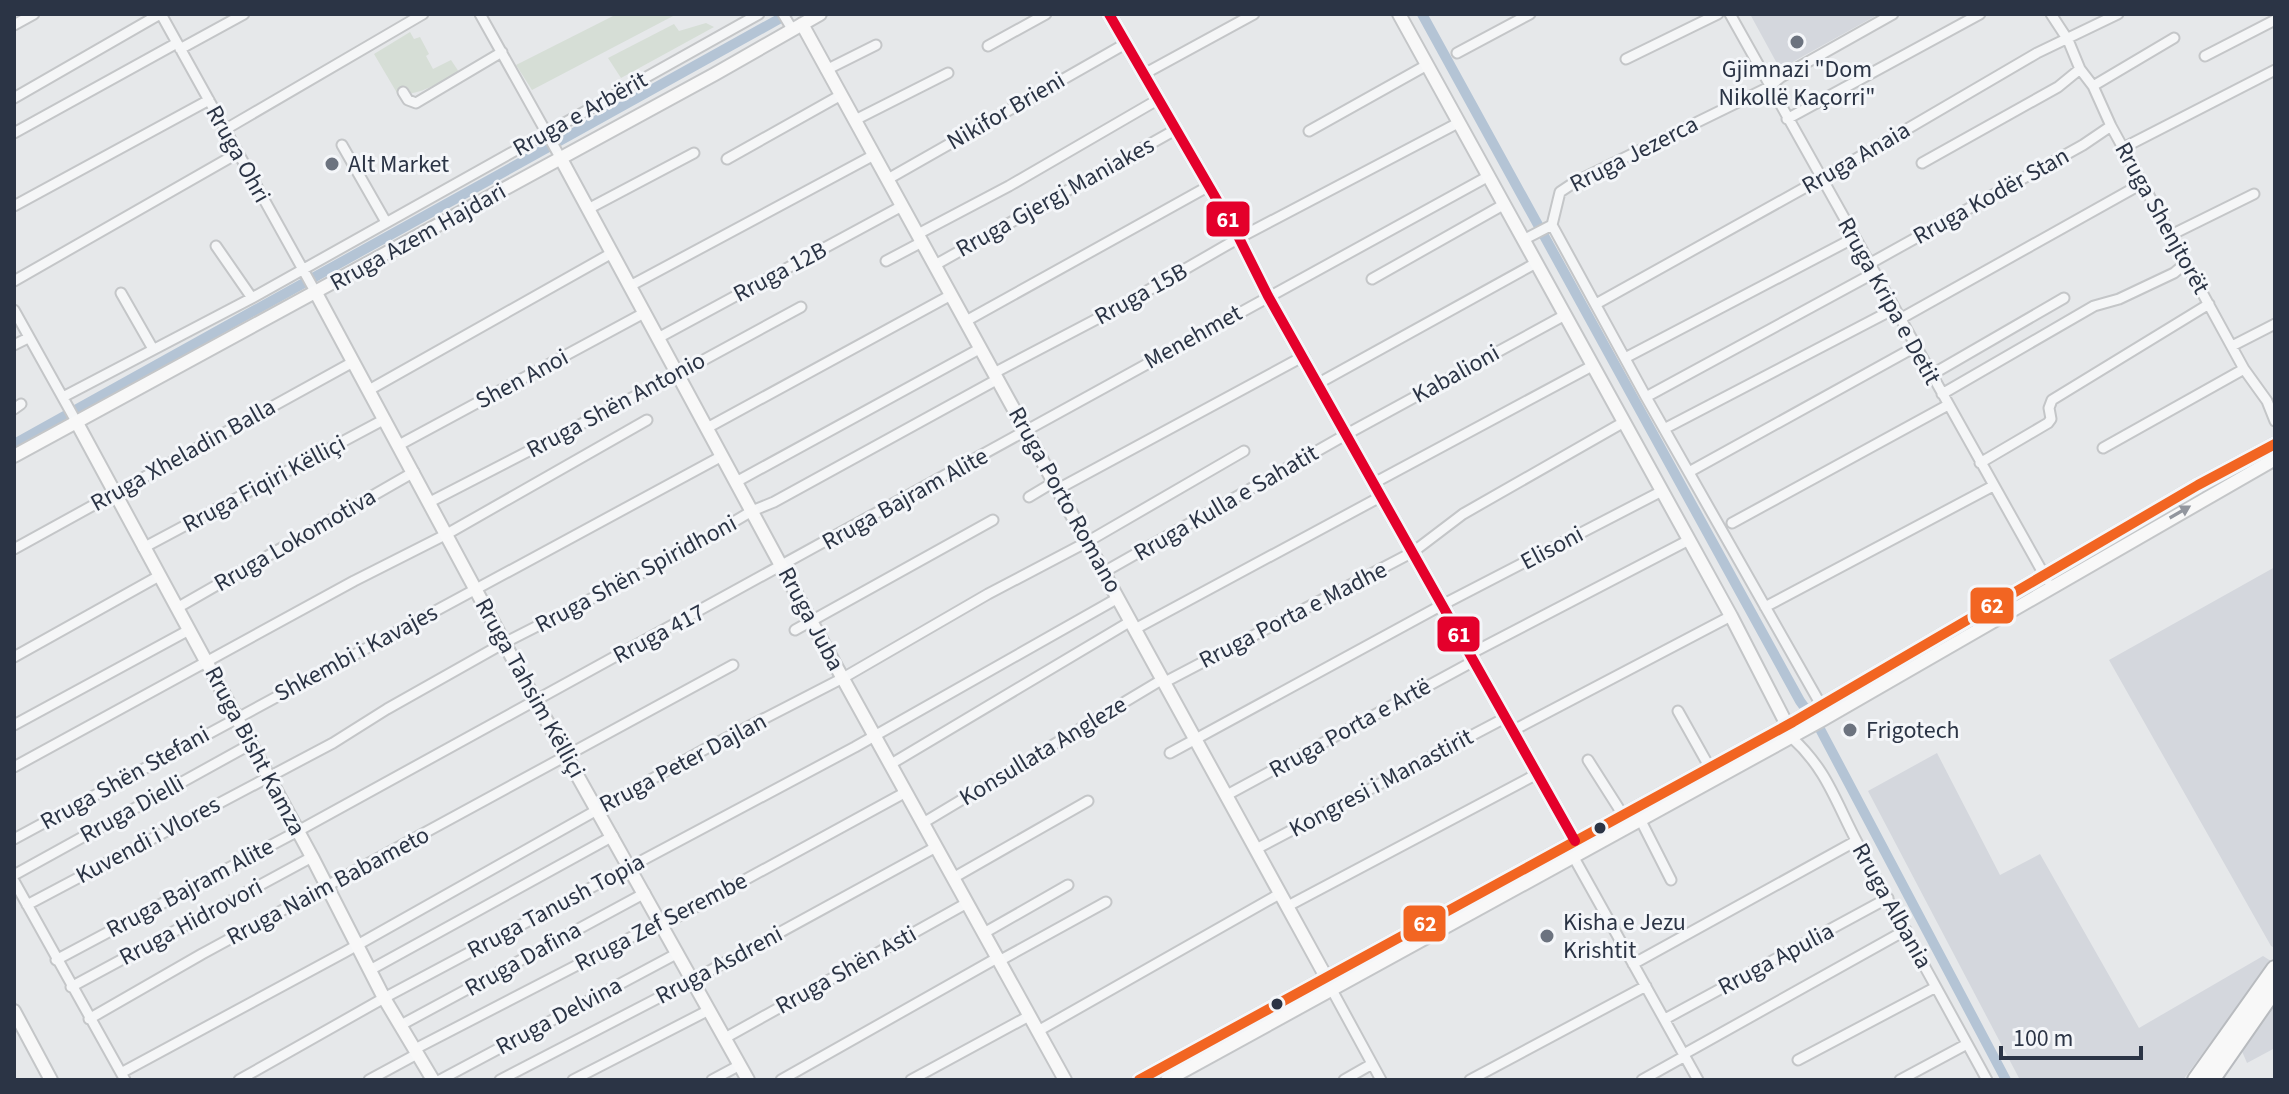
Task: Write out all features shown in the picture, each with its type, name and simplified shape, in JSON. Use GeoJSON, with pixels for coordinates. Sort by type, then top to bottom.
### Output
{"type":"FeatureCollection","features":[{"type":"Feature","properties":{"kind":"highway"},"geometry":{"type":"LineString","coordinates":[[2196,1080],[2275,969]]}},
{"type":"Feature","properties":{"kind":"highway"},"geometry":{"type":"LineString","coordinates":[[2211,1080],[2275,988]]}},
{"type":"Feature","properties":{"kind":"street"},"geometry":{"type":"LineString","coordinates":[[14,25],[34,14]]}},
{"type":"Feature","properties":{"kind":"street"},"geometry":{"type":"LineString","coordinates":[[14,98],[160,14]]}},
{"type":"Feature","properties":{"kind":"street","name":"Rruga Ohri"},"geometry":{"type":"LineString","coordinates":[[160,14],[314,291]]}},
{"type":"Feature","properties":{"kind":"street"},"geometry":{"type":"LineString","coordinates":[[14,133],[244,14]]}},
{"type":"Feature","properties":{"kind":"street"},"geometry":{"type":"LineString","coordinates":[[226,129],[423,14]]}},
{"type":"Feature","properties":{"kind":"street"},"geometry":{"type":"LineString","coordinates":[[480,14],[553,145]]}},
{"type":"Feature","properties":{"kind":"street","name":"Rruga e Arbërit"},"geometry":{"type":"LineString","coordinates":[[65,400],[153,349],[303,271],[386,222],[553,145],[759,14]]}},
{"type":"Feature","properties":{"kind":"street"},"geometry":{"type":"LineString","coordinates":[[783,14],[794,25]]}},
{"type":"Feature","properties":{"kind":"street","name":"Rruga Azem Hajdari"},"geometry":{"type":"LineString","coordinates":[[14,456],[314,291],[553,145],[715,74],[794,25],[820,14]]}},
{"type":"Feature","properties":{"kind":"street"},"geometry":{"type":"LineString","coordinates":[[988,46],[1046,14]]}},
{"type":"Feature","properties":{"kind":"street"},"geometry":{"type":"LineString","coordinates":[[1109,14],[1239,238],[1268,296],[1575,841]]}},
{"type":"Feature","properties":{"kind":"street"},"geometry":{"type":"LineString","coordinates":[[1144,74],[1254,14]]}},
{"type":"Feature","properties":{"kind":"street"},"geometry":{"type":"LineString","coordinates":[[1399,14],[1792,729]]}},
{"type":"Feature","properties":{"kind":"street"},"geometry":{"type":"LineString","coordinates":[[1457,53],[1530,14]]}},
{"type":"Feature","properties":{"kind":"street"},"geometry":{"type":"LineString","coordinates":[[1626,59],[1718,14]]}},
{"type":"Feature","properties":{"kind":"street","name":"Rruga Kripa e Detit"},"geometry":{"type":"LineString","coordinates":[[1730,14],[2047,581]]}},
{"type":"Feature","properties":{"kind":"street","name":"Rruga Jezerca"},"geometry":{"type":"LineString","coordinates":[[1550,226],[1560,192],[1581,179],[1769,87],[1781,77],[1893,14]]}},
{"type":"Feature","properties":{"kind":"street"},"geometry":{"type":"LineString","coordinates":[[1787,119],[1980,14]]}},
{"type":"Feature","properties":{"kind":"street","name":"Rruga Shenjtorët"},"geometry":{"type":"LineString","coordinates":[[2051,14],[2068,40],[2080,69],[2093,86],[2111,126],[2244,369],[2267,401],[2275,421]]}},
{"type":"Feature","properties":{"kind":"street","name":"Rruga Anaia"},"geometry":{"type":"LineString","coordinates":[[1596,304],[2037,53],[2118,14]]}},
{"type":"Feature","properties":{"kind":"street"},"geometry":{"type":"LineString","coordinates":[[2205,56],[2275,20]]}},
{"type":"Feature","properties":{"kind":"street","name":"Rruga Porto Romano"},"geometry":{"type":"LineString","coordinates":[[794,25],[826,70],[888,179],[1326,977]]}},
{"type":"Feature","properties":{"kind":"street"},"geometry":{"type":"LineString","coordinates":[[2093,86],[2174,38]]}},
{"type":"Feature","properties":{"kind":"street","name":"Nikifor Brieni"},"geometry":{"type":"LineString","coordinates":[[888,179],[1125,44]]}},
{"type":"Feature","properties":{"kind":"street"},"geometry":{"type":"LineString","coordinates":[[826,70],[876,45]]}},
{"type":"Feature","properties":{"kind":"street"},"geometry":{"type":"LineString","coordinates":[[403,92],[408,100],[416,103],[502,52]]}},
{"type":"Feature","properties":{"kind":"street"},"geometry":{"type":"LineString","coordinates":[[1309,131],[1427,65]]}},
{"type":"Feature","properties":{"kind":"street"},"geometry":{"type":"LineString","coordinates":[[1922,163],[2058,87],[2080,69]]}},
{"type":"Feature","properties":{"kind":"street"},"geometry":{"type":"LineString","coordinates":[[2123,148],[2275,70]]}},
{"type":"Feature","properties":{"kind":"street"},"geometry":{"type":"LineString","coordinates":[[855,120],[948,73]]}},
{"type":"Feature","properties":{"kind":"street"},"geometry":{"type":"LineString","coordinates":[[727,159],[841,95]]}},
{"type":"Feature","properties":{"kind":"street"},"geometry":{"type":"LineString","coordinates":[[886,261],[920,238],[1159,99]]}},
{"type":"Feature","properties":{"kind":"street"},"geometry":{"type":"LineString","coordinates":[[14,206],[209,100]]}},
{"type":"Feature","properties":{"kind":"street","name":"Rruga 15B"},"geometry":{"type":"LineString","coordinates":[[752,511],[774,502],[1239,238],[1458,123]]}},
{"type":"Feature","properties":{"kind":"street","name":"Rruga Kodër Stan"},"geometry":{"type":"LineString","coordinates":[[1646,397],[2111,126]]}},
{"type":"Feature","properties":{"kind":"street","name":"Rruga Gjergj Maniakes"},"geometry":{"type":"LineString","coordinates":[[935,265],[1175,130]]}},
{"type":"Feature","properties":{"kind":"street"},"geometry":{"type":"LineString","coordinates":[[342,145],[386,222]]}},
{"type":"Feature","properties":{"kind":"street","name":"Rruga Juba"},"geometry":{"type":"LineString","coordinates":[[553,145],[676,375],[1065,1080]]}},
{"type":"Feature","properties":{"kind":"street"},"geometry":{"type":"LineString","coordinates":[[14,281],[238,153]]}},
{"type":"Feature","properties":{"kind":"street"},"geometry":{"type":"LineString","coordinates":[[588,209],[694,153]]}},
{"type":"Feature","properties":{"kind":"street"},"geometry":{"type":"LineString","coordinates":[[630,286],[874,155]]}},
{"type":"Feature","properties":{"kind":"street","name":"Menehmet"},"geometry":{"type":"LineString","coordinates":[[1026,429],[1487,177]]}},
{"type":"Feature","properties":{"kind":"street"},"geometry":{"type":"LineString","coordinates":[[1900,319],[2143,183]]}},
{"type":"Feature","properties":{"kind":"street"},"geometry":{"type":"LineString","coordinates":[[966,321],[1209,186]]}},
{"type":"Feature","properties":{"kind":"street"},"geometry":{"type":"LineString","coordinates":[[2170,233],[2254,194]]}},
{"type":"Feature","properties":{"kind":"street"},"geometry":{"type":"LineString","coordinates":[[1372,279],[1503,205]]}},
{"type":"Feature","properties":{"kind":"street","name":"Rruga 12B"},"geometry":{"type":"LineString","coordinates":[[658,338],[902,206]]}},
{"type":"Feature","properties":{"kind":"street"},"geometry":{"type":"LineString","coordinates":[[1523,240],[1550,226],[1765,607],[1820,711]]}},
{"type":"Feature","properties":{"kind":"street"},"geometry":{"type":"LineString","coordinates":[[1625,358],[1854,238]]}},
{"type":"Feature","properties":{"kind":"street"},"geometry":{"type":"LineString","coordinates":[[216,246],[252,298]]}},
{"type":"Feature","properties":{"kind":"street"},"geometry":{"type":"LineString","coordinates":[[369,390],[612,253]]}},
{"type":"Feature","properties":{"kind":"street"},"geometry":{"type":"LineString","coordinates":[[1319,383],[1536,263]]}},
{"type":"Feature","properties":{"kind":"street"},"geometry":{"type":"LineString","coordinates":[[1942,394],[2094,306],[2119,299],[2174,273],[2186,263]]}},
{"type":"Feature","properties":{"kind":"street","name":"Rruga Tahsim Këlliçi"},"geometry":{"type":"LineString","coordinates":[[314,291],[535,700],[748,1080]]}},
{"type":"Feature","properties":{"kind":"street"},"geometry":{"type":"LineString","coordinates":[[121,293],[153,349]]}},
{"type":"Feature","properties":{"kind":"street"},"geometry":{"type":"LineString","coordinates":[[707,428],[951,295]]}},
{"type":"Feature","properties":{"kind":"street"},"geometry":{"type":"LineString","coordinates":[[1931,375],[2064,298]]}},
{"type":"Feature","properties":{"kind":"street"},"geometry":{"type":"LineString","coordinates":[[1980,463],[2048,423],[2051,419],[2049,405],[2056,397],[2209,304]]}},
{"type":"Feature","properties":{"kind":"street","name":"Rruga Shën Antonio"},"geometry":{"type":"LineString","coordinates":[[430,502],[801,307]]}},
{"type":"Feature","properties":{"kind":"street"},"geometry":{"type":"LineString","coordinates":[[1664,429],[1894,309]]}},
{"type":"Feature","properties":{"kind":"street"},"geometry":{"type":"LineString","coordinates":[[14,310],[75,420]]}},
{"type":"Feature","properties":{"kind":"street","name":"Shen Anoi"},"geometry":{"type":"LineString","coordinates":[[399,445],[644,313]]}},
{"type":"Feature","properties":{"kind":"street","name":"Kabalioni"},"geometry":{"type":"LineString","coordinates":[[1347,434],[1565,315]]}},
{"type":"Feature","properties":{"kind":"street"},"geometry":{"type":"LineString","coordinates":[[2232,346],[2275,324]]}},
{"type":"Feature","properties":{"kind":"street"},"geometry":{"type":"LineString","coordinates":[[14,345],[28,338]]}},
{"type":"Feature","properties":{"kind":"street"},"geometry":{"type":"LineString","coordinates":[[1689,472],[1915,347]]}},
{"type":"Feature","properties":{"kind":"street","name":"Rruga Shën Spiridhoni"},"geometry":{"type":"LineString","coordinates":[[736,482],[981,348]]}},
{"type":"Feature","properties":{"kind":"street"},"geometry":{"type":"LineString","coordinates":[[1029,497],[1056,486],[1304,356]]}},
{"type":"Feature","properties":{"kind":"street","name":"Rruga Xheladin Balla"},"geometry":{"type":"LineString","coordinates":[[14,549],[353,362]]}},
{"type":"Feature","properties":{"kind":"street"},"geometry":{"type":"LineString","coordinates":[[1374,483],[1592,366]]}},
{"type":"Feature","properties":{"kind":"street"},"geometry":{"type":"LineString","coordinates":[[2103,448],[2244,369]]}},
{"type":"Feature","properties":{"kind":"street"},"geometry":{"type":"LineString","coordinates":[[1732,523],[1948,405]]}},
{"type":"Feature","properties":{"kind":"street","name":"Rruga Fiqiri Këlliçi"},"geometry":{"type":"LineString","coordinates":[[143,548],[385,419]]}},
{"type":"Feature","properties":{"kind":"street","name":"Rruga Bisht Kamza"},"geometry":{"type":"LineString","coordinates":[[75,420],[269,776],[384,998],[433,1080]]}},
{"type":"Feature","properties":{"kind":"street"},"geometry":{"type":"LineString","coordinates":[[14,767],[447,534],[647,420]]}},
{"type":"Feature","properties":{"kind":"street","name":"Rruga Porta e Madhe"},"geometry":{"type":"LineString","coordinates":[[1164,680],[1413,552],[1496,493],[1624,422]]}},
{"type":"Feature","properties":{"kind":"street","name":"Rruga Bajram Alite"},"geometry":{"type":"LineString","coordinates":[[782,567],[1026,429]]}},
{"type":"Feature","properties":{"kind":"street","name":"Rruga Kulla e Sahatit"},"geometry":{"type":"LineString","coordinates":[[1104,572],[1347,434]]}},
{"type":"Feature","properties":{"kind":"street"},"geometry":{"type":"LineString","coordinates":[[2047,581],[2198,485],[2275,444]]}},
{"type":"Feature","properties":{"kind":"street","name":"Rruga Peter Dajlan"},"geometry":{"type":"LineString","coordinates":[[123,1076],[707,748],[843,678],[988,594],[1087,542],[1244,451]]}},
{"type":"Feature","properties":{"kind":"street","name":"Shkembi i Kavajes"},"geometry":{"type":"LineString","coordinates":[[236,717],[294,689],[722,456]]}},
{"type":"Feature","properties":{"kind":"street"},"geometry":{"type":"LineString","coordinates":[[1167,1080],[1640,819],[2047,581],[2275,459]]}},
{"type":"Feature","properties":{"kind":"street","name":"Rruga Lokomotiva"},"geometry":{"type":"LineString","coordinates":[[177,608],[414,472]]}},
{"type":"Feature","properties":{"kind":"street"},"geometry":{"type":"LineString","coordinates":[[1765,607],[1993,486]]}},
{"type":"Feature","properties":{"kind":"street","name":"Elisoni"},"geometry":{"type":"LineString","coordinates":[[1442,605],[1662,491]]}},
{"type":"Feature","properties":{"kind":"street"},"geometry":{"type":"LineString","coordinates":[[891,764],[1133,625],[1382,496]]}},
{"type":"Feature","properties":{"kind":"street","name":"Rruga Shën Spiridhoni"},"geometry":{"type":"LineString","coordinates":[[269,776],[333,743],[504,643],[683,552],[752,511]]}},
{"type":"Feature","properties":{"kind":"street"},"geometry":{"type":"LineString","coordinates":[[795,630],[993,520]]}},
{"type":"Feature","properties":{"kind":"street","name":"Rruga Porta e Artë"},"geometry":{"type":"LineString","coordinates":[[1227,795],[1472,657],[1689,540]]}},
{"type":"Feature","properties":{"kind":"street","name":"Rruga 417"},"geometry":{"type":"LineString","coordinates":[[535,700],[782,567]]}},
{"type":"Feature","properties":{"kind":"street"},"geometry":{"type":"LineString","coordinates":[[14,657],[159,576]]}},
{"type":"Feature","properties":{"kind":"street","name":"Rruga Tanush Topia"},"geometry":{"type":"LineString","coordinates":[[239,1080],[384,998],[875,736],[1118,598]]}},
{"type":"Feature","properties":{"kind":"street"},"geometry":{"type":"LineString","coordinates":[[1170,753],[1442,605]]}},
{"type":"Feature","properties":{"kind":"street"},"geometry":{"type":"LineString","coordinates":[[1512,731],[1731,616]]}},
{"type":"Feature","properties":{"kind":"street"},"geometry":{"type":"LineString","coordinates":[[14,725],[189,630]]}},
{"type":"Feature","properties":{"kind":"street","name":"Rruga Naim Babameto"},"geometry":{"type":"LineString","coordinates":[[89,1019],[202,954],[733,665]]}},
{"type":"Feature","properties":{"kind":"street","name":"Konsullata Angleze"},"geometry":{"type":"LineString","coordinates":[[923,823],[1164,680]]}},
{"type":"Feature","properties":{"kind":"street","name":"Rruga Bajram Alite"},"geometry":{"type":"LineString","coordinates":[[56,960],[535,700]]}},
{"type":"Feature","properties":{"kind":"street"},"geometry":{"type":"LineString","coordinates":[[1678,711],[1710,768]]}},
{"type":"Feature","properties":{"kind":"street","name":"Rruga Shën Stefani"},"geometry":{"type":"LineString","coordinates":[[14,839],[236,717]]}},
{"type":"Feature","properties":{"kind":"street","name":"Kongresi i Manastirit"},"geometry":{"type":"LineString","coordinates":[[1256,849],[1505,718]]}},
{"type":"Feature","properties":{"kind":"street"},"geometry":{"type":"LineString","coordinates":[[1139,1080],[1710,768],[1792,729]]}},
{"type":"Feature","properties":{"kind":"street","name":"Rruga Albania"},"geometry":{"type":"LineString","coordinates":[[1792,729],[1829,782],[1856,841],[1987,1080]]}},
{"type":"Feature","properties":{"kind":"street","name":"Rruga Dielli"},"geometry":{"type":"LineString","coordinates":[[14,878],[251,744]]}},
{"type":"Feature","properties":{"kind":"street"},"geometry":{"type":"LineString","coordinates":[[1588,760],[1623,815]]}},
{"type":"Feature","properties":{"kind":"street"},"geometry":{"type":"LineString","coordinates":[[1288,906],[1537,774]]}},
{"type":"Feature","properties":{"kind":"street","name":"Kuvendi i Vlores"},"geometry":{"type":"LineString","coordinates":[[27,905],[269,776]]}},
{"type":"Feature","properties":{"kind":"street","name":"Rruga Zef Serembe"},"geometry":{"type":"LineString","coordinates":[[369,1080],[416,1052],[906,792]]}},
{"type":"Feature","properties":{"kind":"street"},"geometry":{"type":"LineString","coordinates":[[953,878],[1088,801]]}},
{"type":"Feature","properties":{"kind":"street"},"geometry":{"type":"LineString","coordinates":[[1640,819],[1671,880]]}},
{"type":"Feature","properties":{"kind":"street"},"geometry":{"type":"LineString","coordinates":[[370,970],[613,836]]}},
{"type":"Feature","properties":{"kind":"street"},"geometry":{"type":"LineString","coordinates":[[1633,964],[1856,841]]}},
{"type":"Feature","properties":{"kind":"street","name":"Rruga Asdreni"},"geometry":{"type":"LineString","coordinates":[[500,1080],[693,980],[936,847]]}},
{"type":"Feature","properties":{"kind":"street"},"geometry":{"type":"LineString","coordinates":[[1573,856],[1698,1080]]}},
{"type":"Feature","properties":{"kind":"street","name":"Rruga Hidrovori"},"geometry":{"type":"LineString","coordinates":[[71,987],[312,857]]}},
{"type":"Feature","properties":{"kind":"street"},"geometry":{"type":"LineString","coordinates":[[14,878],[56,960],[123,1076]]}},
{"type":"Feature","properties":{"kind":"street"},"geometry":{"type":"LineString","coordinates":[[984,933],[1068,885]]}},
{"type":"Feature","properties":{"kind":"street","name":"Rruga Dafina"},"geometry":{"type":"LineString","coordinates":[[401,1025],[645,893]]}},
{"type":"Feature","properties":{"kind":"street"},"geometry":{"type":"LineString","coordinates":[[1038,1031],[1281,893]]}},
{"type":"Feature","properties":{"kind":"street","name":"Rruga Apulia"},"geometry":{"type":"LineString","coordinates":[[1665,1019],[1888,898]]}},
{"type":"Feature","properties":{"kind":"street"},"geometry":{"type":"LineString","coordinates":[[781,1080],[1106,902]]}},
{"type":"Feature","properties":{"kind":"street","name":"Rruga Shën Asti"},"geometry":{"type":"LineString","coordinates":[[725,1038],[967,903]]}},
{"type":"Feature","properties":{"kind":"street"},"geometry":{"type":"LineString","coordinates":[[1642,1080],[1906,930]]}},
{"type":"Feature","properties":{"kind":"street","name":"Rruga Delvina"},"geometry":{"type":"LineString","coordinates":[[440,1080],[678,953]]}},
{"type":"Feature","properties":{"kind":"street"},"geometry":{"type":"LineString","coordinates":[[1470,1080],[1646,986]]}},
{"type":"Feature","properties":{"kind":"street"},"geometry":{"type":"LineString","coordinates":[[1798,1060],[1936,987]]}},
{"type":"Feature","properties":{"kind":"street"},"geometry":{"type":"LineString","coordinates":[[1332,990],[1381,1080]]}},
{"type":"Feature","properties":{"kind":"street"},"geometry":{"type":"LineString","coordinates":[[573,1080],[709,1010]]}},
{"type":"Feature","properties":{"kind":"street"},"geometry":{"type":"LineString","coordinates":[[14,1011],[51,1080]]}},
{"type":"Feature","properties":{"kind":"street"},"geometry":{"type":"LineString","coordinates":[[911,1080],[1029,1016]]}},
{"type":"Feature","properties":{"kind":"street"},"geometry":{"type":"LineString","coordinates":[[1900,1080],[1967,1044]]}},
{"type":"Feature","properties":{"kind":"street"},"geometry":{"type":"LineString","coordinates":[[1344,1080],[1372,1064]]}},
{"type":"Feature","properties":{"kind":"street"},"geometry":{"type":"LineString","coordinates":[[712,1080],[740,1065]]}},
{"type":"Feature","properties":{"kind":"shaded area"},"geometry":{"type":"Polygon","coordinates":[[[617,14],[675,15],[532,90],[516,65],[617,14]]]}},
{"type":"Feature","properties":{"kind":"shaded area","name":"Gjimnazi \"Dom Nikollë Kaçorri\""},"geometry":{"type":"Polygon","coordinates":[[[1750,14],[1879,14],[1780,69],[1750,14]]]}},
{"type":"Feature","properties":{"kind":"shaded area"},"geometry":{"type":"Polygon","coordinates":[[[706,23],[714,27],[621,78],[608,58],[674,24],[679,31],[706,23]]]}},
{"type":"Feature","properties":{"kind":"shaded area"},"geometry":{"type":"Polygon","coordinates":[[[410,32],[414,39],[420,37],[433,69],[451,60],[459,72],[421,91],[397,93],[374,54],[410,32]]]}},
{"type":"Feature","properties":{"kind":"shaded area"},"geometry":{"type":"Polygon","coordinates":[[[2275,567],[2275,948],[2271,946],[2109,660],[2275,567]]]}},
{"type":"Feature","properties":{"kind":"shaded area"},"geometry":{"type":"Polygon","coordinates":[[[1937,753],[2000,875],[2040,854],[2139,1028],[2263,956],[2271,961],[2183,1080],[2020,1080],[1868,791],[1937,753]]]}},
{"type":"Feature","properties":{"kind":"shaded area"},"geometry":{"type":"Polygon","coordinates":[[[2275,1002],[2275,1048],[2247,1063],[2241,1049],[2275,1002]]]}},
{"type":"Feature","properties":{"kind":"waterway"},"geometry":{"type":"LineString","coordinates":[[14,444],[788,14]]}},
{"type":"Feature","properties":{"kind":"waterway"},"geometry":{"type":"LineString","coordinates":[[1422,14],[1800,701],[1820,729],[2006,1080]]}},
{"type":"Feature","properties":{"kind":"transit line","name":"61"},"geometry":{"type":"LineString","coordinates":[[1109,14],[1239,238],[1268,296],[1575,841]]}},
{"type":"Feature","properties":{"kind":"transit line","name":"62"},"geometry":{"type":"LineString","coordinates":[[1139,1080],[1793,722],[2198,485],[2275,444]]}},
{"type":"Feature","properties":{"kind":"place","name":"Gjimnazi \"Dom Nikollë Kaçorri\""},"geometry":{"type":"Point","coordinates":[1797,42]}},
{"type":"Feature","properties":{"kind":"place","name":"Alt Market"},"geometry":{"type":"Point","coordinates":[332,164]}},
{"type":"Feature","properties":{"kind":"place","name":"Frigotech"},"geometry":{"type":"Point","coordinates":[1850,730]}},
{"type":"Feature","properties":{"kind":"place","name":"Kisha e Jezu Krishtit"},"geometry":{"type":"Point","coordinates":[1547,936]}}]}
